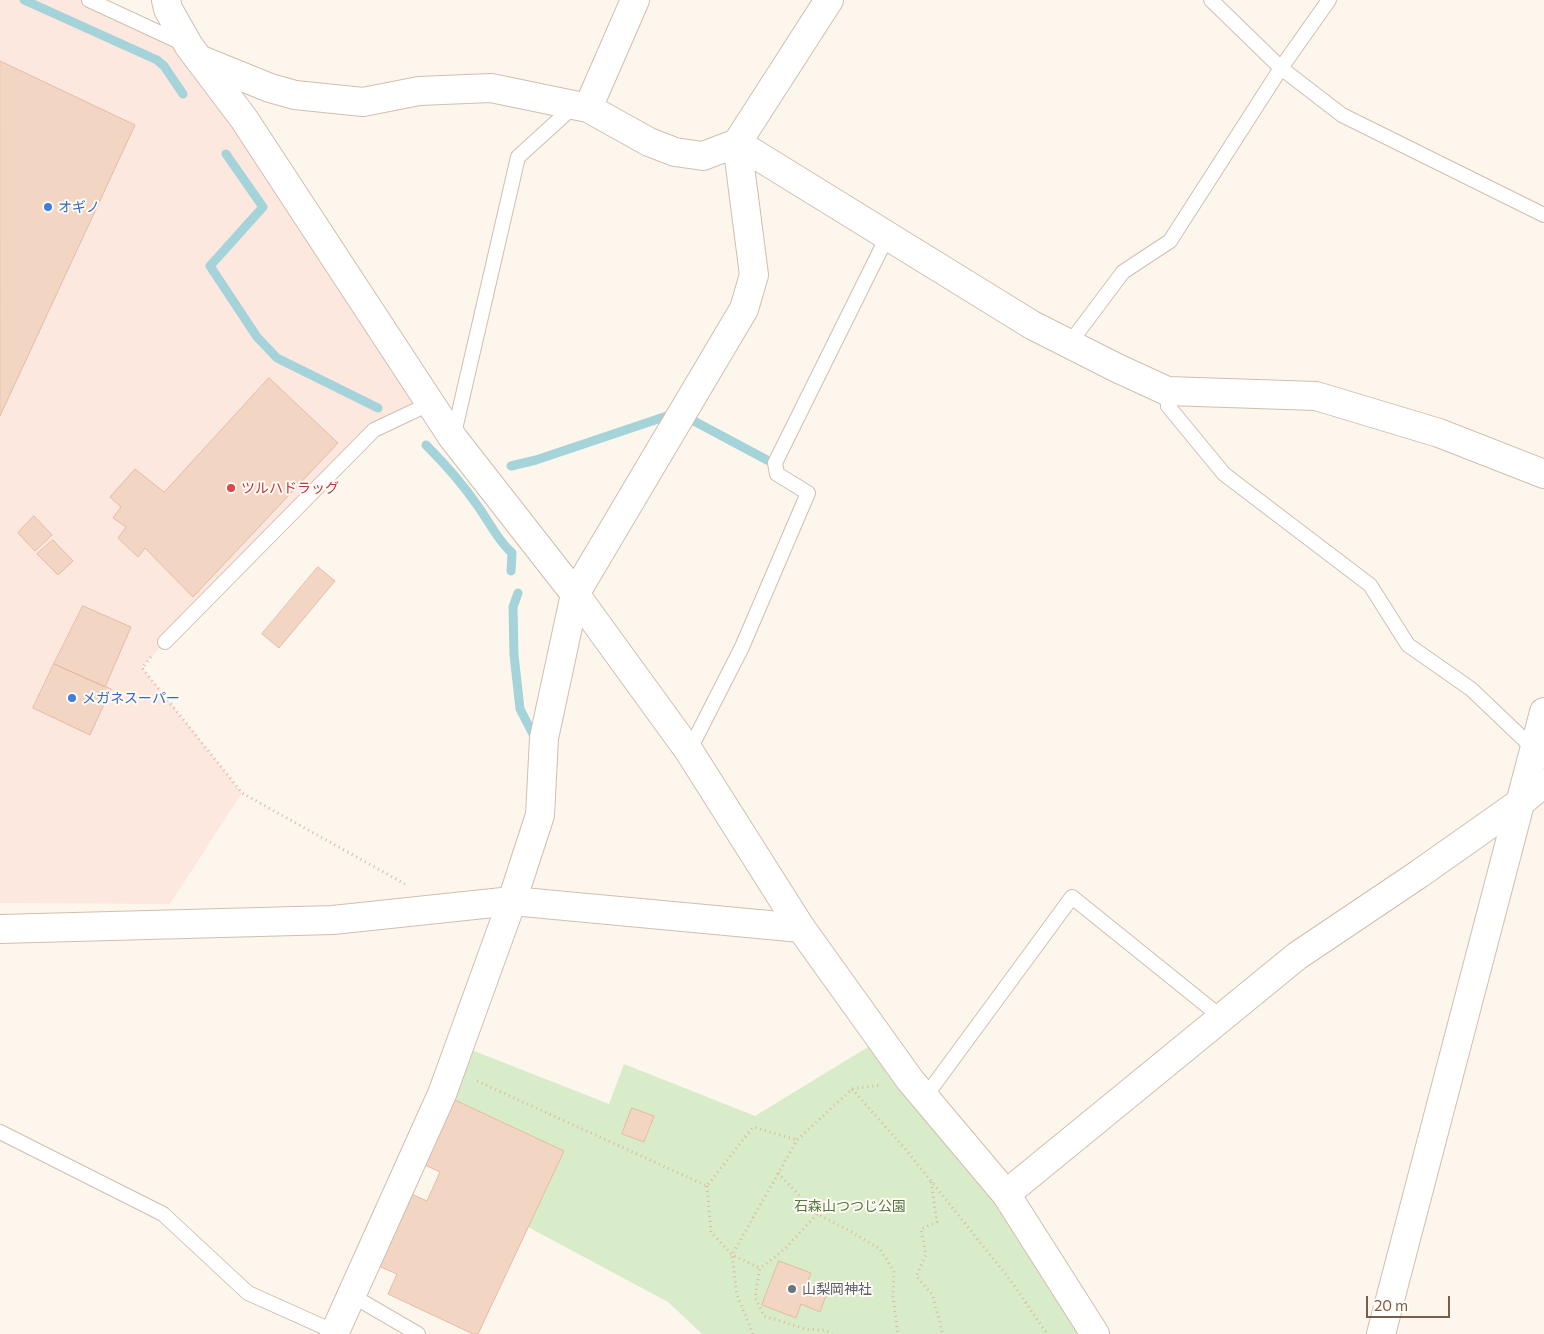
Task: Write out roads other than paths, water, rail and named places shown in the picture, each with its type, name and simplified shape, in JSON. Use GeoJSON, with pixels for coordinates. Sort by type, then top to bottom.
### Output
{"type":"FeatureCollection","features":[{"type":"Feature","properties":{"kind":"street"},"geometry":{"type":"LineString","coordinates":[[581,107],[635,0]]}},
{"type":"Feature","properties":{"kind":"street"},"geometry":{"type":"LineString","coordinates":[[195,53],[270,88],[295,95],[363,102],[419,91],[491,88],[581,107],[649,142],[675,152],[703,156],[737,144],[829,0]]}},
{"type":"Feature","properties":{"kind":"street"},"geometry":{"type":"LineString","coordinates":[[169,3],[195,53],[244,119],[453,438],[576,594],[689,751],[801,928],[918,1088],[1006,1194],[1094,1334]]}},
{"type":"Feature","properties":{"kind":"street"},"geometry":{"type":"LineString","coordinates":[[737,144],[1032,324],[1117,368],[1167,390],[1316,396],[1439,433],[1544,474]]}},
{"type":"Feature","properties":{"kind":"street"},"geometry":{"type":"LineString","coordinates":[[334,1333],[442,1094],[512,901],[540,816],[544,738],[576,594],[744,309],[754,275],[737,144]]}},
{"type":"Feature","properties":{"kind":"street"},"geometry":{"type":"LineString","coordinates":[[1381,1334],[1410,1216],[1544,712]]}},
{"type":"Feature","properties":{"kind":"street"},"geometry":{"type":"LineString","coordinates":[[1006,1194],[1297,956],[1419,874],[1521,802],[1544,783]]}},
{"type":"Feature","properties":{"kind":"street"},"geometry":{"type":"LineString","coordinates":[[0,929],[333,920],[512,901],[801,928]]}},
{"type":"Feature","properties":{"kind":"lane"},"geometry":{"type":"LineString","coordinates":[[90,0],[195,53]]}},
{"type":"Feature","properties":{"kind":"lane"},"geometry":{"type":"LineString","coordinates":[[1211,0],[1281,68],[1342,115],[1544,215]]}},
{"type":"Feature","properties":{"kind":"lane"},"geometry":{"type":"LineString","coordinates":[[1070,344],[1123,272],[1170,241],[1281,68],[1329,0]]}},
{"type":"Feature","properties":{"kind":"lane"},"geometry":{"type":"LineString","coordinates":[[453,438],[518,157],[581,107]]}},
{"type":"Feature","properties":{"kind":"lane"},"geometry":{"type":"LineString","coordinates":[[689,751],[742,646],[808,493],[777,474],[775,462],[888,235]]}},
{"type":"Feature","properties":{"kind":"lane"},"geometry":{"type":"LineString","coordinates":[[1167,390],[1168,406],[1224,474],[1370,585],[1408,645],[1471,689],[1535,750]]}},
{"type":"Feature","properties":{"kind":"lane"},"geometry":{"type":"LineString","coordinates":[[165,642],[374,430],[431,403]]}},
{"type":"Feature","properties":{"kind":"lane"},"geometry":{"type":"LineString","coordinates":[[918,1088],[1072,897],[1221,1017]]}},
{"type":"Feature","properties":{"kind":"lane"},"geometry":{"type":"LineString","coordinates":[[0,1132],[163,1214],[248,1293],[334,1333]]}},
{"type":"Feature","properties":{"kind":"lane"},"geometry":{"type":"LineString","coordinates":[[352,1295],[418,1334]]}},
{"type":"Feature","properties":{"kind":"waterway"},"geometry":{"type":"LineString","coordinates":[[24,0],[157,60],[164,66],[183,94]]}},
{"type":"Feature","properties":{"kind":"waterway"},"geometry":{"type":"LineString","coordinates":[[226,154],[263,207],[210,266],[257,337],[277,358],[378,408]]}},
{"type":"Feature","properties":{"kind":"waterway"},"geometry":{"type":"LineString","coordinates":[[511,466],[536,460],[667,416]]}},
{"type":"Feature","properties":{"kind":"waterway"},"geometry":{"type":"LineString","coordinates":[[692,420],[767,460]]}},
{"type":"Feature","properties":{"kind":"waterway"},"geometry":{"type":"LineString","coordinates":[[426,445],[459,481],[497,536],[512,553],[511,571]]}},
{"type":"Feature","properties":{"kind":"waterway"},"geometry":{"type":"LineString","coordinates":[[518,593],[513,607],[514,655],[520,709],[535,738]]}},
{"type":"Feature","properties":{"kind":"place","name":"オギノ"},"geometry":{"type":"Point","coordinates":[48,207]}},
{"type":"Feature","properties":{"kind":"place","name":"ツルハドラッグ"},"geometry":{"type":"Point","coordinates":[231,488]}},
{"type":"Feature","properties":{"kind":"place","name":"メガネスーパー"},"geometry":{"type":"Point","coordinates":[72,698]}},
{"type":"Feature","properties":{"kind":"place","name":"山梨岡神社"},"geometry":{"type":"Point","coordinates":[792,1289]}},
{"type":"Feature","properties":{"kind":"park label","name":"石森山つつじ公園"},"geometry":{"type":"Point","coordinates":[850,1206]}}]}
